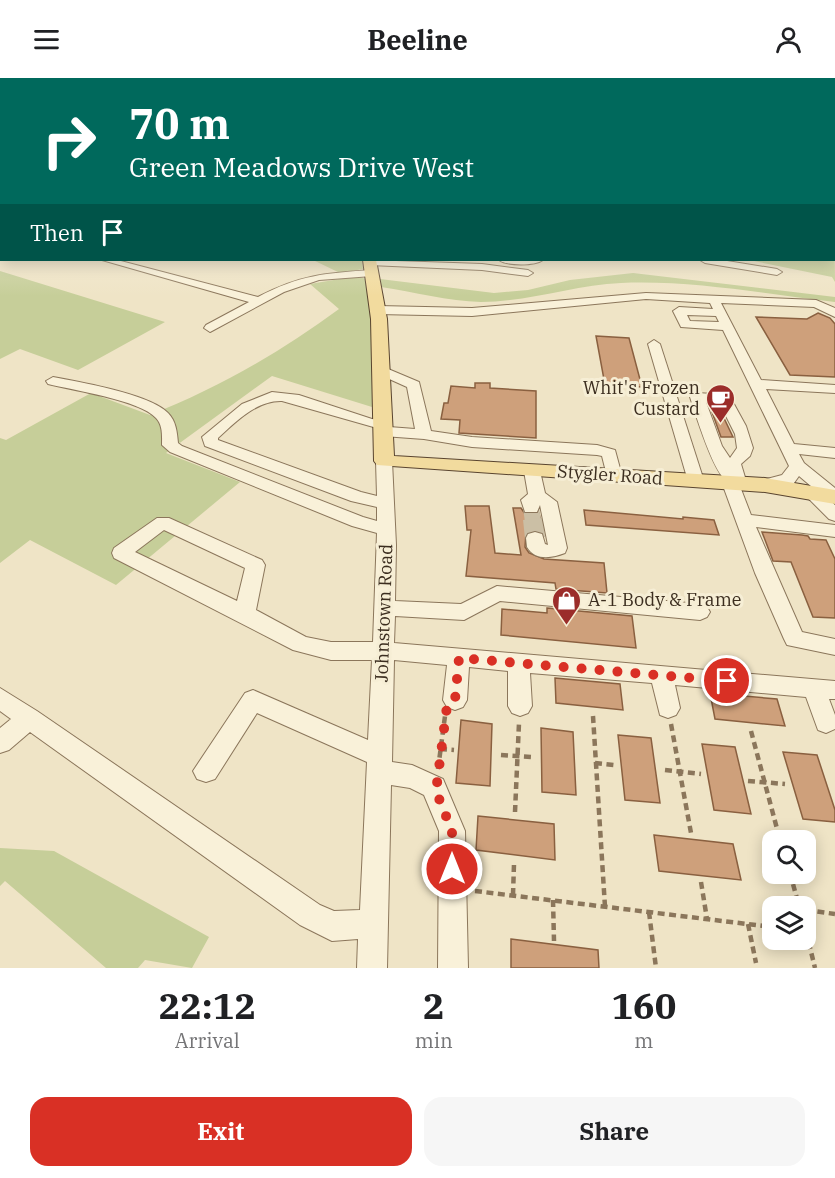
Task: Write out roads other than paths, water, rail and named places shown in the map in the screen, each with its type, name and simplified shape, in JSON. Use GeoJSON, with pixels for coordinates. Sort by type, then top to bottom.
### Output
{"type":"FeatureCollection","features":[{"type":"Feature","properties":{"kind":"main road","name":"Johnstown Road"},"geometry":{"type":"LineString","coordinates":[[370,265],[378,310],[384,461]]}},
{"type":"Feature","properties":{"kind":"main road","name":"Stygler Road"},"geometry":{"type":"LineString","coordinates":[[384,461],[696,481],[735,481],[835,497]]}},
{"type":"Feature","properties":{"kind":"street"},"geometry":{"type":"LineString","coordinates":[[113,261],[150,267],[259,301]]}},
{"type":"Feature","properties":{"kind":"street"},"geometry":{"type":"LineString","coordinates":[[711,261],[777,272]]}},
{"type":"Feature","properties":{"kind":"street"},"geometry":{"type":"LineString","coordinates":[[210,328],[280,290],[318,277],[370,265],[482,267],[528,273]]}},
{"type":"Feature","properties":{"kind":"street"},"geometry":{"type":"LineString","coordinates":[[378,310],[472,312],[646,296],[816,304],[835,313]]}},
{"type":"Feature","properties":{"kind":"street"},"geometry":{"type":"LineString","coordinates":[[714,300],[796,466],[835,497]]}},
{"type":"Feature","properties":{"kind":"street"},"geometry":{"type":"LineString","coordinates":[[720,313],[678,311],[685,324],[727,326]]}},
{"type":"Feature","properties":{"kind":"street"},"geometry":{"type":"LineString","coordinates":[[654,344],[696,481]]}},
{"type":"Feature","properties":{"kind":"street"},"geometry":{"type":"LineString","coordinates":[[381,370],[414,385],[424,434]]}},
{"type":"Feature","properties":{"kind":"street"},"geometry":{"type":"LineString","coordinates":[[53,381],[112,393],[157,411],[164,416],[169,425],[170,445],[176,450],[358,522],[386,530]]}},
{"type":"Feature","properties":{"kind":"street"},"geometry":{"type":"LineString","coordinates":[[756,384],[835,389]]}},
{"type":"Feature","properties":{"kind":"street"},"geometry":{"type":"LineString","coordinates":[[386,503],[357,497],[245,456],[211,443],[210,437],[259,400],[271,396],[286,397],[383,427],[424,434],[472,442],[597,450],[609,453],[614,476]]}},
{"type":"Feature","properties":{"kind":"street"},"geometry":{"type":"LineString","coordinates":[[735,481],[727,474],[721,456],[714,447],[697,398],[724,398],[747,445],[745,453],[733,464],[744,520],[795,639],[835,647]]}},
{"type":"Feature","properties":{"kind":"street"},"geometry":{"type":"LineString","coordinates":[[472,442],[472,467]]}},
{"type":"Feature","properties":{"kind":"street"},"geometry":{"type":"LineString","coordinates":[[788,448],[835,453]]}},
{"type":"Feature","properties":{"kind":"street","name":"Johnstown Road"},"geometry":{"type":"LineString","coordinates":[[372,968],[385,609],[384,461]]}},
{"type":"Feature","properties":{"kind":"street"},"geometry":{"type":"LineString","coordinates":[[765,485],[788,479],[796,466]]}},
{"type":"Feature","properties":{"kind":"street"},"geometry":{"type":"LineString","coordinates":[[532,471],[534,502],[548,502],[558,548],[551,551],[540,550],[536,546],[535,538]]}},
{"type":"Feature","properties":{"kind":"street"},"geometry":{"type":"LineString","coordinates":[[812,492],[835,515]]}},
{"type":"Feature","properties":{"kind":"street"},"geometry":{"type":"LineString","coordinates":[[744,520],[835,531]]}},
{"type":"Feature","properties":{"kind":"street"},"geometry":{"type":"LineString","coordinates":[[245,614],[255,565],[163,522],[121,553],[301,644],[331,651],[383,651],[824,689],[826,723]]}},
{"type":"Feature","properties":{"kind":"street"},"geometry":{"type":"LineString","coordinates":[[385,609],[464,612],[497,593],[700,612]]}},
{"type":"Feature","properties":{"kind":"street"},"geometry":{"type":"LineString","coordinates":[[455,700],[459,658]]}},
{"type":"Feature","properties":{"kind":"street"},"geometry":{"type":"LineString","coordinates":[[519,663],[520,706]]}},
{"type":"Feature","properties":{"kind":"street"},"geometry":{"type":"LineString","coordinates":[[662,675],[668,708]]}},
{"type":"Feature","properties":{"kind":"street"},"geometry":{"type":"LineString","coordinates":[[0,698],[310,915],[332,926],[374,924]]}},
{"type":"Feature","properties":{"kind":"street"},"geometry":{"type":"LineString","coordinates":[[206,771],[254,700],[379,764],[434,787],[452,831],[453,968]]}},
{"type":"Feature","properties":{"kind":"street"},"geometry":{"type":"LineString","coordinates":[[0,742],[29,718]]}},
{"type":"Feature","properties":{"kind":"tunnel"},"geometry":{"type":"LineString","coordinates":[[531,508],[533,521]]}},
{"type":"Feature","properties":{"kind":"tunnel"},"geometry":{"type":"LineString","coordinates":[[533,519],[535,538]]}},
{"type":"Feature","properties":{"kind":"place","name":"Whit's Frozen Custard"},"geometry":{"type":"Point","coordinates":[721,424]}},
{"type":"Feature","properties":{"kind":"place","name":"A-1 Body & Frame"},"geometry":{"type":"Point","coordinates":[567,626]}}]}
